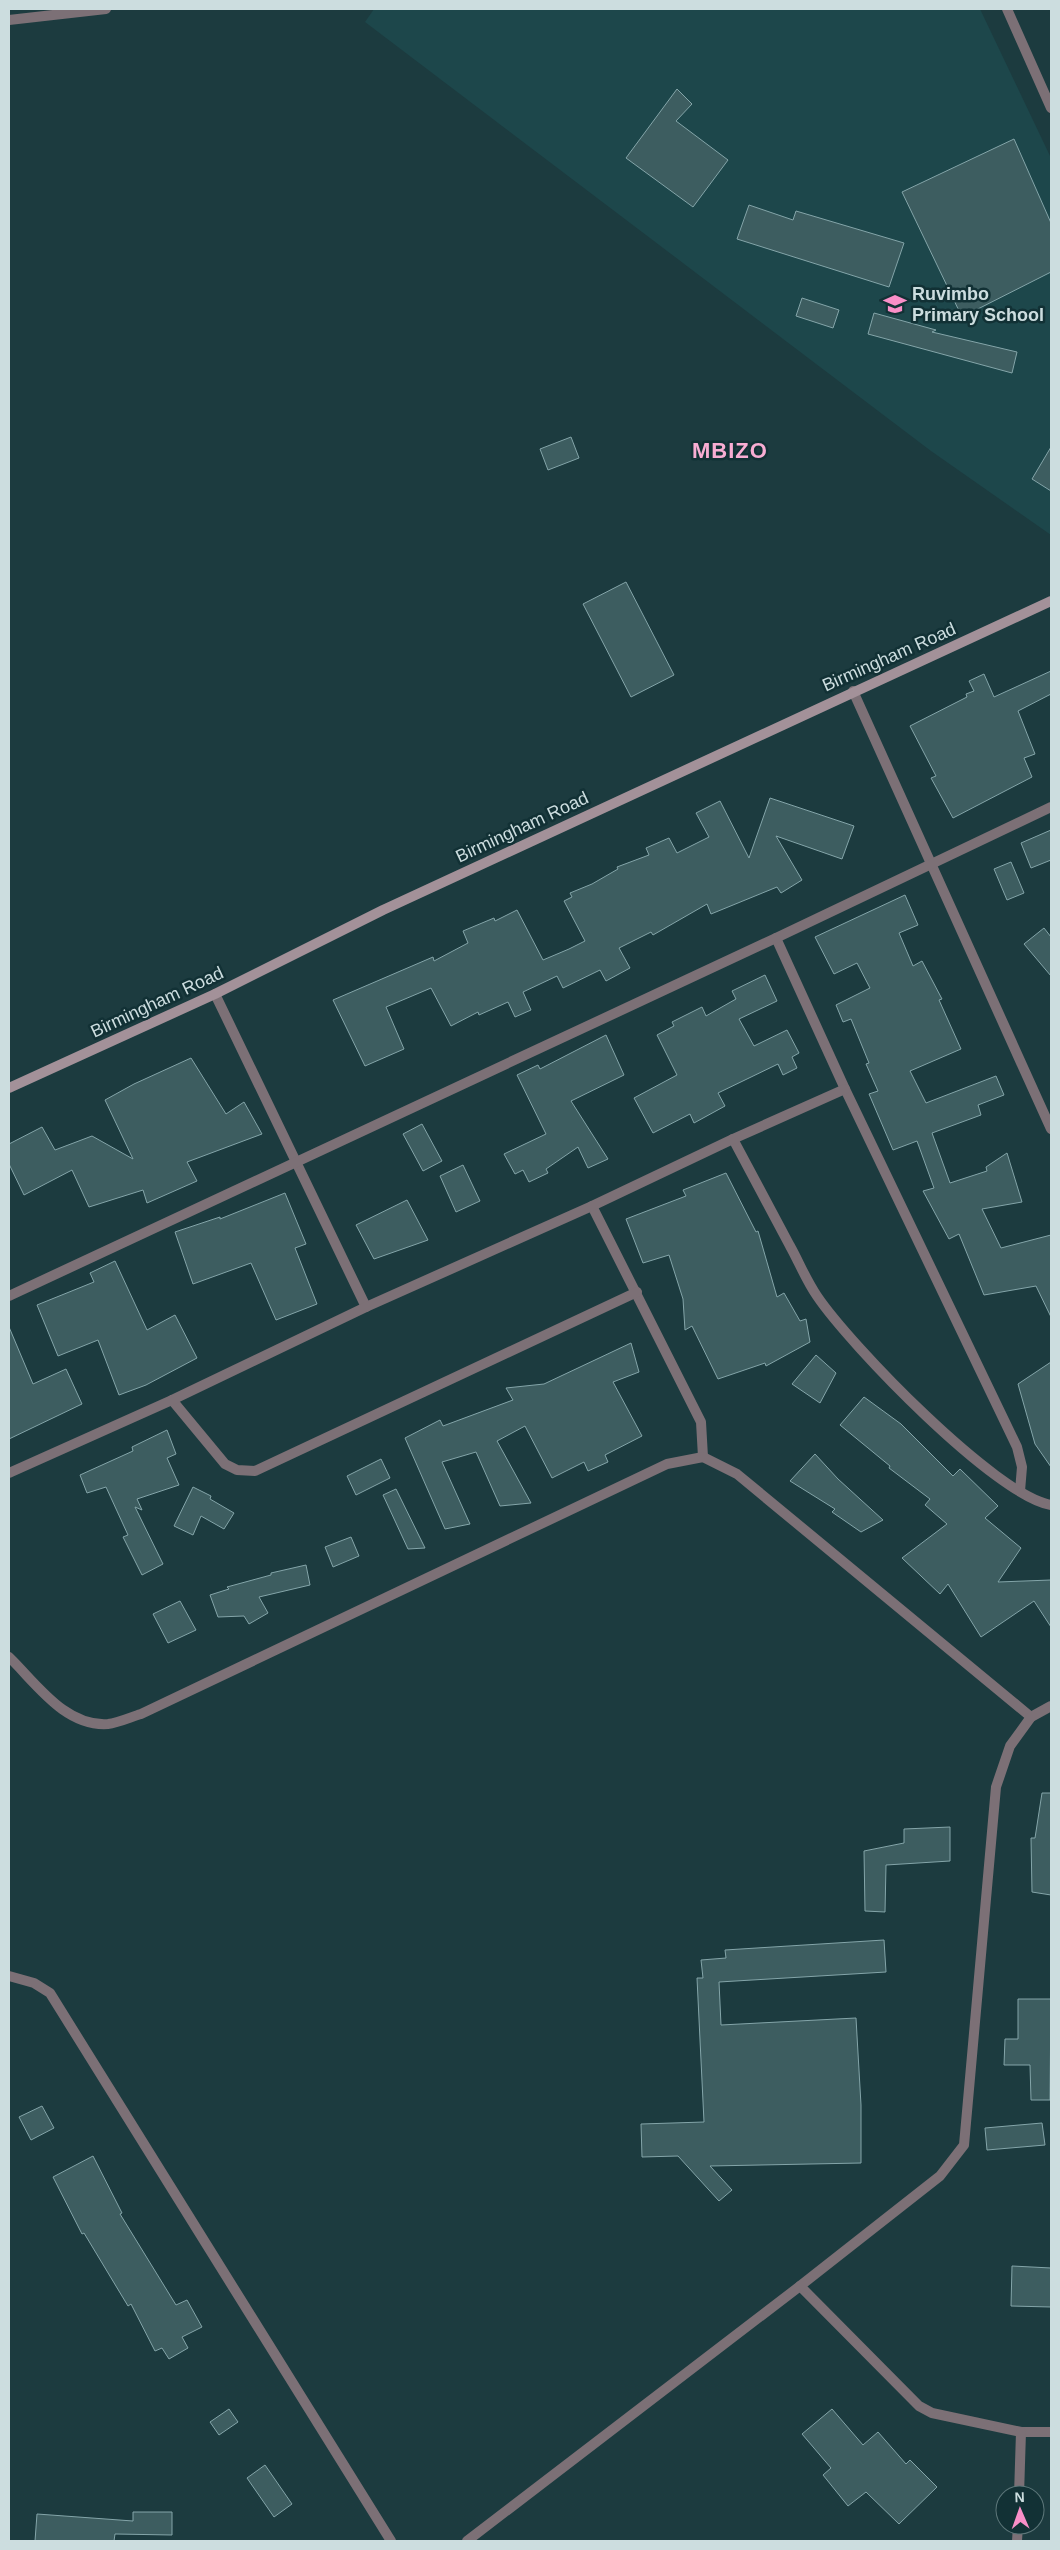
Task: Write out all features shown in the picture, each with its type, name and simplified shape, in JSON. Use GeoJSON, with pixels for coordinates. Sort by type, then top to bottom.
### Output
{"type":"FeatureCollection","features":[{"type":"Feature","properties":{"kind":"street"},"geometry":{"type":"LineString","coordinates":[[9,20],[45,12],[106,9]]}},
{"type":"Feature","properties":{"kind":"street"},"geometry":{"type":"LineString","coordinates":[[1007,9],[1051,108]]}},
{"type":"Feature","properties":{"kind":"street","name":"Birmingham Road"},"geometry":{"type":"LineString","coordinates":[[9,1088],[216,994],[382,910],[853,691],[1051,602]]}},
{"type":"Feature","properties":{"kind":"street"},"geometry":{"type":"LineString","coordinates":[[853,691],[1051,1129]]}},
{"type":"Feature","properties":{"kind":"street"},"geometry":{"type":"LineString","coordinates":[[9,1296],[776,938],[1051,807]]}},
{"type":"Feature","properties":{"kind":"street"},"geometry":{"type":"LineString","coordinates":[[776,938],[845,1090],[1017,1447],[1022,1467],[1020,1492]]}},
{"type":"Feature","properties":{"kind":"street"},"geometry":{"type":"LineString","coordinates":[[216,994],[366,1307]]}},
{"type":"Feature","properties":{"kind":"street"},"geometry":{"type":"LineString","coordinates":[[9,1473],[172,1400],[366,1307],[592,1206],[733,1138],[845,1090]]}},
{"type":"Feature","properties":{"kind":"street"},"geometry":{"type":"LineString","coordinates":[[733,1138],[817,1296],[868,1357],[938,1428],[1020,1492],[1038,1503],[1051,1505]]}},
{"type":"Feature","properties":{"kind":"street"},"geometry":{"type":"LineString","coordinates":[[592,1206],[637,1292],[700,1422],[703,1457]]}},
{"type":"Feature","properties":{"kind":"street"},"geometry":{"type":"LineString","coordinates":[[172,1400],[225,1464],[237,1470],[255,1471],[637,1292]]}},
{"type":"Feature","properties":{"kind":"street"},"geometry":{"type":"LineString","coordinates":[[9,1657],[69,1715],[85,1721],[108,1724],[141,1714],[667,1464],[703,1457],[737,1474],[1031,1717]]}},
{"type":"Feature","properties":{"kind":"street"},"geometry":{"type":"LineString","coordinates":[[467,2541],[800,2286],[940,2176],[964,2145],[996,1787],[1010,1746],[1031,1717],[1051,1706]]}},
{"type":"Feature","properties":{"kind":"street"},"geometry":{"type":"LineString","coordinates":[[9,1976],[34,1984],[50,1993],[391,2541]]}},
{"type":"Feature","properties":{"kind":"street"},"geometry":{"type":"LineString","coordinates":[[800,2286],[919,2406],[932,2413],[1021,2432],[1051,2432]]}},
{"type":"Feature","properties":{"kind":"street"},"geometry":{"type":"LineString","coordinates":[[1019,2485],[1021,2432]]}},
{"type":"Feature","properties":{"kind":"shaded area","name":"Ruvimbo Primary School"},"geometry":{"type":"Polygon","coordinates":[[[374,9],[980,9],[1051,158],[1051,535],[931,451],[365,22],[374,9]]]}},
{"type":"Feature","properties":{"kind":"building"},"geometry":{"type":"Polygon","coordinates":[[[677,89],[692,104],[676,121],[728,160],[693,207],[626,158],[677,89]]]}},
{"type":"Feature","properties":{"kind":"building"},"geometry":{"type":"Polygon","coordinates":[[[1014,139],[1051,223],[1051,272],[962,317],[902,192],[1014,139]]]}},
{"type":"Feature","properties":{"kind":"building"},"geometry":{"type":"Polygon","coordinates":[[[749,205],[793,220],[796,211],[904,243],[889,287],[737,239],[749,205]]]}},
{"type":"Feature","properties":{"kind":"building"},"geometry":{"type":"Polygon","coordinates":[[[802,298],[839,310],[833,328],[796,316],[802,298]]]}},
{"type":"Feature","properties":{"kind":"building"},"geometry":{"type":"Polygon","coordinates":[[[874,313],[936,330],[932,332],[1017,352],[1012,373],[868,334],[874,313]]]}},
{"type":"Feature","properties":{"kind":"building"},"geometry":{"type":"Polygon","coordinates":[[[571,437],[579,458],[548,470],[540,449],[571,437]]]}},
{"type":"Feature","properties":{"kind":"building"},"geometry":{"type":"Polygon","coordinates":[[[1051,447],[1051,491],[1032,479],[1051,447]]]}},
{"type":"Feature","properties":{"kind":"building"},"geometry":{"type":"Polygon","coordinates":[[[626,582],[674,675],[631,697],[583,604],[626,582]]]}},
{"type":"Feature","properties":{"kind":"building"},"geometry":{"type":"Polygon","coordinates":[[[1051,671],[1051,694],[1018,711],[1035,754],[1024,758],[1032,777],[953,818],[931,778],[936,776],[910,726],[967,697],[966,694],[974,691],[969,681],[984,674],[994,697],[1051,671]]]}},
{"type":"Feature","properties":{"kind":"building"},"geometry":{"type":"Polygon","coordinates":[[[770,798],[854,826],[842,859],[776,836],[802,880],[781,893],[777,887],[711,914],[707,904],[653,935],[651,932],[619,948],[630,968],[606,981],[600,970],[563,988],[557,976],[523,992],[531,1010],[515,1017],[508,1002],[479,1015],[478,1012],[451,1026],[431,988],[386,1007],[404,1049],[365,1066],[333,1000],[433,957],[434,961],[468,943],[463,931],[494,918],[495,921],[517,910],[543,960],[569,949],[585,941],[564,901],[572,897],[570,893],[592,884],[618,869],[617,867],[649,855],[646,848],[669,838],[677,853],[709,837],[696,813],[720,801],[749,858],[770,798]]]}},
{"type":"Feature","properties":{"kind":"building"},"geometry":{"type":"Polygon","coordinates":[[[1051,830],[1051,860],[1031,868],[1021,843],[1051,830]]]}},
{"type":"Feature","properties":{"kind":"building"},"geometry":{"type":"Polygon","coordinates":[[[1011,862],[1024,893],[1007,900],[994,869],[1011,862]]]}},
{"type":"Feature","properties":{"kind":"building"},"geometry":{"type":"Polygon","coordinates":[[[905,895],[918,925],[899,933],[913,966],[922,961],[942,999],[939,1000],[961,1049],[910,1071],[926,1103],[996,1076],[1004,1095],[978,1105],[981,1115],[932,1133],[950,1183],[987,1171],[986,1167],[1007,1153],[1022,1202],[982,1209],[1001,1248],[1051,1235],[1051,1317],[1036,1286],[984,1295],[959,1234],[949,1239],[923,1191],[934,1188],[917,1141],[893,1150],[869,1094],[878,1091],[866,1064],[869,1063],[851,1019],[843,1022],[836,1005],[870,988],[857,963],[834,974],[815,937],[905,895]]]}},
{"type":"Feature","properties":{"kind":"building"},"geometry":{"type":"Polygon","coordinates":[[[1044,928],[1051,937],[1051,976],[1024,944],[1044,928]]]}},
{"type":"Feature","properties":{"kind":"building"},"geometry":{"type":"Polygon","coordinates":[[[765,975],[777,1001],[739,1019],[754,1046],[787,1030],[799,1053],[792,1057],[797,1068],[783,1075],[778,1064],[718,1093],[725,1106],[694,1123],[690,1114],[653,1133],[634,1098],[677,1075],[657,1035],[674,1026],[672,1022],[702,1007],[706,1016],[736,999],[732,991],[765,975]]]}},
{"type":"Feature","properties":{"kind":"building"},"geometry":{"type":"Polygon","coordinates":[[[606,1035],[624,1075],[571,1101],[608,1159],[588,1168],[578,1147],[546,1169],[548,1173],[529,1182],[523,1170],[515,1174],[504,1154],[546,1134],[517,1075],[538,1065],[540,1069],[606,1035]]]}},
{"type":"Feature","properties":{"kind":"building"},"geometry":{"type":"Polygon","coordinates":[[[191,1058],[226,1114],[244,1102],[262,1134],[187,1162],[197,1181],[147,1203],[143,1190],[89,1207],[72,1170],[24,1195],[9,1164],[9,1144],[42,1127],[55,1150],[92,1136],[133,1159],[105,1100],[134,1084],[191,1058]]]}},
{"type":"Feature","properties":{"kind":"building"},"geometry":{"type":"Polygon","coordinates":[[[422,1124],[442,1161],[423,1171],[403,1134],[422,1124]]]}},
{"type":"Feature","properties":{"kind":"building"},"geometry":{"type":"Polygon","coordinates":[[[463,1165],[480,1201],[456,1212],[440,1176],[463,1165]]]}},
{"type":"Feature","properties":{"kind":"building"},"geometry":{"type":"Polygon","coordinates":[[[726,1173],[756,1232],[758,1231],[777,1297],[784,1293],[800,1321],[806,1319],[810,1342],[766,1366],[765,1363],[718,1379],[692,1326],[685,1330],[683,1299],[669,1255],[643,1263],[626,1219],[686,1196],[683,1190],[726,1173]]]}},
{"type":"Feature","properties":{"kind":"building"},"geometry":{"type":"Polygon","coordinates":[[[285,1193],[306,1244],[295,1248],[317,1304],[276,1320],[251,1263],[193,1284],[175,1232],[220,1217],[220,1219],[285,1193]]]}},
{"type":"Feature","properties":{"kind":"building"},"geometry":{"type":"Polygon","coordinates":[[[407,1200],[428,1240],[374,1259],[356,1225],[407,1200]]]}},
{"type":"Feature","properties":{"kind":"building"},"geometry":{"type":"Polygon","coordinates":[[[115,1261],[147,1330],[175,1315],[197,1358],[146,1385],[119,1395],[98,1340],[58,1356],[37,1305],[94,1282],[90,1273],[115,1261]]]}},
{"type":"Feature","properties":{"kind":"building"},"geometry":{"type":"Polygon","coordinates":[[[9,1327],[33,1384],[66,1369],[82,1404],[9,1439],[9,1327]]]}},
{"type":"Feature","properties":{"kind":"building"},"geometry":{"type":"Polygon","coordinates":[[[631,1343],[639,1372],[613,1382],[642,1436],[605,1455],[608,1462],[588,1471],[584,1462],[552,1478],[525,1426],[497,1441],[531,1503],[500,1506],[476,1452],[442,1462],[470,1524],[445,1529],[405,1438],[440,1420],[443,1426],[513,1400],[506,1388],[544,1384],[631,1343]]]}},
{"type":"Feature","properties":{"kind":"building"},"geometry":{"type":"Polygon","coordinates":[[[816,1355],[836,1373],[820,1403],[792,1384],[816,1355]]]}},
{"type":"Feature","properties":{"kind":"building"},"geometry":{"type":"Polygon","coordinates":[[[1051,1362],[1051,1467],[1035,1444],[1018,1384],[1051,1362]]]}},
{"type":"Feature","properties":{"kind":"building"},"geometry":{"type":"Polygon","coordinates":[[[864,1397],[901,1424],[953,1476],[960,1469],[998,1506],[985,1518],[1021,1548],[998,1582],[1051,1580],[1051,1627],[1034,1601],[981,1637],[948,1584],[940,1594],[902,1558],[947,1524],[925,1505],[930,1499],[889,1468],[890,1466],[840,1425],[864,1397]]]}},
{"type":"Feature","properties":{"kind":"building"},"geometry":{"type":"Polygon","coordinates":[[[167,1430],[176,1454],[167,1458],[179,1485],[137,1499],[142,1510],[135,1507],[163,1564],[142,1575],[123,1537],[128,1535],[106,1487],[87,1493],[80,1475],[133,1451],[132,1447],[167,1430]]]}},
{"type":"Feature","properties":{"kind":"building"},"geometry":{"type":"Polygon","coordinates":[[[815,1454],[838,1479],[883,1520],[861,1532],[832,1512],[835,1509],[790,1481],[815,1454]]]}},
{"type":"Feature","properties":{"kind":"building"},"geometry":{"type":"Polygon","coordinates":[[[381,1459],[390,1478],[356,1495],[347,1476],[381,1459]]]}},
{"type":"Feature","properties":{"kind":"building"},"geometry":{"type":"Polygon","coordinates":[[[193,1487],[211,1496],[210,1499],[234,1513],[224,1529],[201,1516],[193,1535],[174,1526],[193,1487]]]}},
{"type":"Feature","properties":{"kind":"building"},"geometry":{"type":"Polygon","coordinates":[[[396,1489],[425,1548],[408,1549],[383,1495],[396,1489]]]}},
{"type":"Feature","properties":{"kind":"building"},"geometry":{"type":"Polygon","coordinates":[[[351,1537],[359,1556],[333,1567],[325,1547],[351,1537]]]}},
{"type":"Feature","properties":{"kind":"building"},"geometry":{"type":"Polygon","coordinates":[[[306,1565],[310,1585],[259,1597],[268,1613],[249,1624],[244,1616],[218,1617],[210,1595],[229,1589],[227,1587],[271,1575],[271,1573],[306,1565]]]}},
{"type":"Feature","properties":{"kind":"building"},"geometry":{"type":"Polygon","coordinates":[[[180,1601],[196,1630],[168,1643],[153,1614],[180,1601]]]}},
{"type":"Feature","properties":{"kind":"building"},"geometry":{"type":"Polygon","coordinates":[[[1042,1793],[1051,1793],[1051,1895],[1032,1892],[1031,1838],[1035,1838],[1042,1793]]]}},
{"type":"Feature","properties":{"kind":"building"},"geometry":{"type":"Polygon","coordinates":[[[950,1827],[950,1861],[886,1865],[885,1912],[865,1911],[864,1851],[904,1843],[904,1829],[950,1827]]]}},
{"type":"Feature","properties":{"kind":"building"},"geometry":{"type":"Polygon","coordinates":[[[884,1940],[886,1972],[719,1982],[721,2025],[856,2018],[861,2105],[861,2163],[710,2166],[732,2190],[719,2201],[678,2156],[642,2157],[641,2124],[704,2122],[697,1978],[703,1978],[701,1960],[726,1958],[725,1950],[884,1940]]]}},
{"type":"Feature","properties":{"kind":"building"},"geometry":{"type":"Polygon","coordinates":[[[1018,1999],[1051,1999],[1050,2100],[1031,2100],[1030,2065],[1004,2065],[1005,2039],[1018,2039],[1018,1999]]]}},
{"type":"Feature","properties":{"kind":"building"},"geometry":{"type":"Polygon","coordinates":[[[42,2106],[54,2128],[31,2140],[19,2117],[42,2106]]]}},
{"type":"Feature","properties":{"kind":"building"},"geometry":{"type":"Polygon","coordinates":[[[1042,2123],[1045,2145],[987,2150],[985,2128],[1042,2123]]]}},
{"type":"Feature","properties":{"kind":"building"},"geometry":{"type":"Polygon","coordinates":[[[93,2156],[122,2213],[120,2214],[176,2305],[187,2300],[202,2327],[182,2337],[188,2348],[169,2359],[162,2348],[155,2351],[131,2304],[128,2306],[84,2233],[82,2234],[53,2177],[93,2156]]]}},
{"type":"Feature","properties":{"kind":"building"},"geometry":{"type":"Polygon","coordinates":[[[1012,2266],[1051,2268],[1051,2307],[1011,2306],[1012,2266]]]}},
{"type":"Feature","properties":{"kind":"building"},"geometry":{"type":"Polygon","coordinates":[[[229,2409],[238,2422],[219,2435],[210,2422],[229,2409]]]}},
{"type":"Feature","properties":{"kind":"building"},"geometry":{"type":"Polygon","coordinates":[[[832,2409],[863,2445],[878,2432],[906,2464],[910,2460],[937,2487],[899,2524],[866,2492],[848,2506],[823,2475],[831,2468],[802,2434],[832,2409]]]}},
{"type":"Feature","properties":{"kind":"building"},"geometry":{"type":"Polygon","coordinates":[[[265,2465],[292,2504],[274,2517],[247,2478],[265,2465]]]}},
{"type":"Feature","properties":{"kind":"building"},"geometry":{"type":"Polygon","coordinates":[[[133,2512],[172,2512],[172,2535],[115,2534],[114,2541],[35,2541],[37,2514],[133,2521],[133,2512]]]}},
{"type":"Feature","properties":{"kind":"place","name":"Ruvimbo Primary School"},"geometry":{"type":"Point","coordinates":[895,304]}},
{"type":"Feature","properties":{"kind":"district","name":"MBIZO"},"geometry":{"type":"Point","coordinates":[730,450]}}]}
